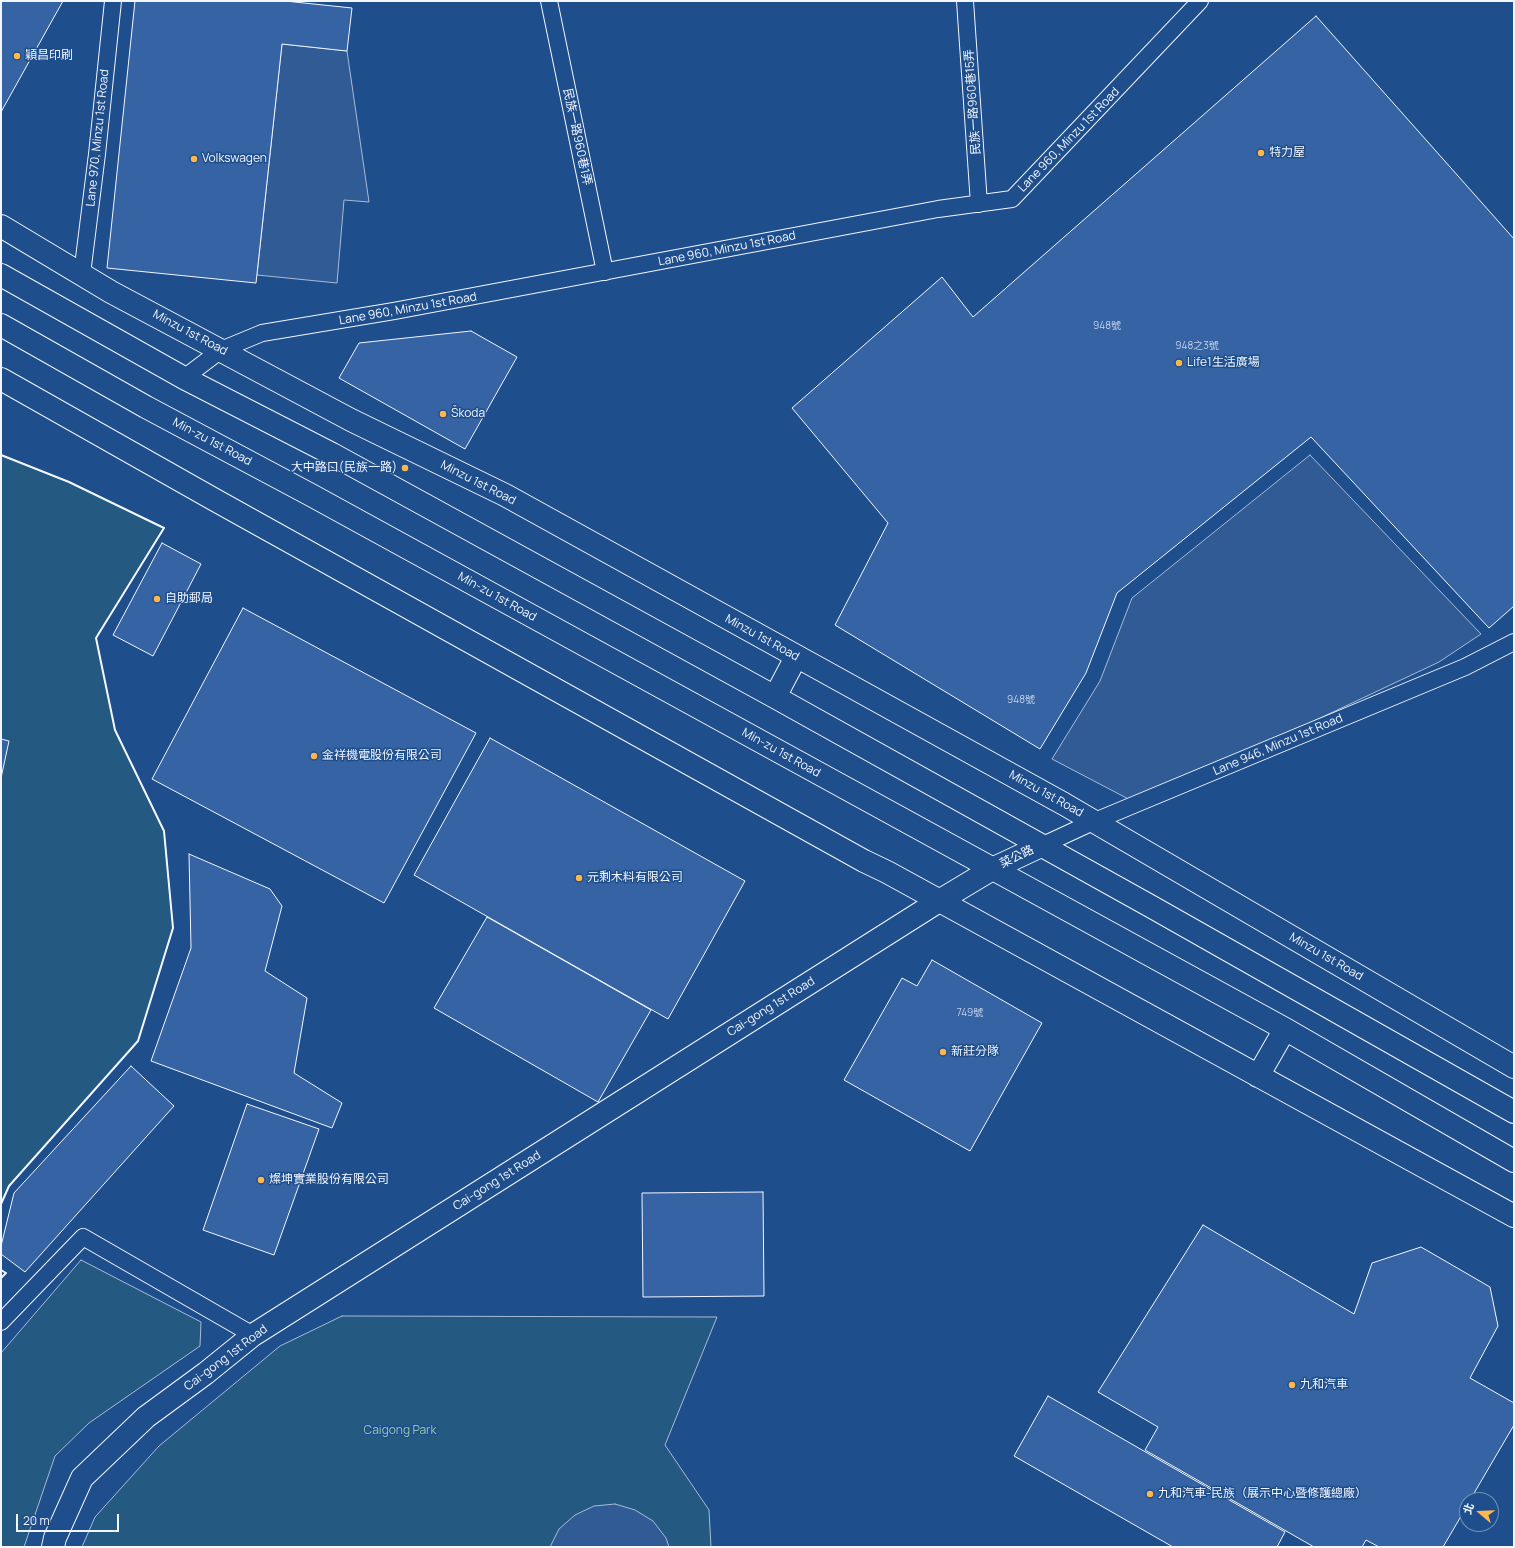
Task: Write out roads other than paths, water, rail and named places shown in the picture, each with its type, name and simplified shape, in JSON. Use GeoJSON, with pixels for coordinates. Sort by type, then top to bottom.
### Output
{"type":"FeatureCollection","features":[{"type":"Feature","properties":{"kind":"main road","name":"Minzu 1st Road"},"geometry":{"type":"LineString","coordinates":[[1,226],[118,295],[351,420],[505,496],[1095,821],[1514,1067]]}},
{"type":"Feature","properties":{"kind":"main road"},"geometry":{"type":"LineString","coordinates":[[1,275],[184,378],[355,467],[775,697],[1152,907],[1514,1112]]}},
{"type":"Feature","properties":{"kind":"main road","name":"Min-zu 1st Road"},"geometry":{"type":"LineString","coordinates":[[1,325],[146,407],[311,495],[875,805],[994,868]]}},
{"type":"Feature","properties":{"kind":"main road"},"geometry":{"type":"LineString","coordinates":[[1,379],[215,500],[864,861],[1514,1216]]}},
{"type":"Feature","properties":{"kind":"main road"},"geometry":{"type":"LineString","coordinates":[[775,697],[796,657]]}},
{"type":"Feature","properties":{"kind":"main road","name":"菜公路"},"geometry":{"type":"LineString","coordinates":[[994,868],[1041,846]]}},
{"type":"Feature","properties":{"kind":"main road"},"geometry":{"type":"LineString","coordinates":[[994,868],[1285,1029],[1514,1162]]}},
{"type":"Feature","properties":{"kind":"main road","name":"Cai-gong 1st Road"},"geometry":{"type":"LineString","coordinates":[[53,1547],[55,1538],[82,1478],[146,1417],[206,1373],[253,1335],[939,901],[994,868]]}},
{"type":"Feature","properties":{"kind":"main road"},"geometry":{"type":"LineString","coordinates":[[1258,1076],[1285,1029]]}},
{"type":"Feature","properties":{"kind":"lane","name":"Lane 970, Minzu 1st Road"},"geometry":{"type":"LineString","coordinates":[[82,274],[97,154],[112,1]]}},
{"type":"Feature","properties":{"kind":"lane","name":"民族一路960巷1弄"},"geometry":{"type":"LineString","coordinates":[[548,1],[605,272]]}},
{"type":"Feature","properties":{"kind":"lane","name":"民族一路960巷15弄"},"geometry":{"type":"LineString","coordinates":[[965,1],[980,204]]}},
{"type":"Feature","properties":{"kind":"lane","name":"Lane 960, Minzu 1st Road"},"geometry":{"type":"LineString","coordinates":[[184,378],[221,350],[262,333],[310,326],[605,272],[938,209],[1012,199],[1200,1]]}},
{"type":"Feature","properties":{"kind":"lane","name":"Lane 946, Minzu 1st Road"},"geometry":{"type":"LineString","coordinates":[[1041,846],[1095,821],[1465,667],[1514,642]]}},
{"type":"Feature","properties":{"kind":"lane"},"geometry":{"type":"LineString","coordinates":[[1,1322],[83,1237],[253,1335]]}},
{"type":"Feature","properties":{"kind":"place","name":"穎昌印刷"},"geometry":{"type":"Point","coordinates":[17,56]}},
{"type":"Feature","properties":{"kind":"place","name":"特力屋"},"geometry":{"type":"Point","coordinates":[1261,153]}},
{"type":"Feature","properties":{"kind":"place","name":"Volkswagen"},"geometry":{"type":"Point","coordinates":[194,159]}},
{"type":"Feature","properties":{"kind":"place","name":"Life1生活廣場"},"geometry":{"type":"Point","coordinates":[1179,363]}},
{"type":"Feature","properties":{"kind":"place","name":"Škoda"},"geometry":{"type":"Point","coordinates":[443,414]}},
{"type":"Feature","properties":{"kind":"place","name":"大中路口(民族一路)"},"geometry":{"type":"Point","coordinates":[405,468]}},
{"type":"Feature","properties":{"kind":"place","name":"自助郵局"},"geometry":{"type":"Point","coordinates":[157,599]}},
{"type":"Feature","properties":{"kind":"place","name":"金祥機電股份有限公司"},"geometry":{"type":"Point","coordinates":[314,756]}},
{"type":"Feature","properties":{"kind":"place","name":"元剩木料有限公司"},"geometry":{"type":"Point","coordinates":[579,878]}},
{"type":"Feature","properties":{"kind":"place","name":"新莊分隊"},"geometry":{"type":"Point","coordinates":[943,1052]}},
{"type":"Feature","properties":{"kind":"place","name":"燦坤實業股份有限公司"},"geometry":{"type":"Point","coordinates":[261,1180]}},
{"type":"Feature","properties":{"kind":"place","name":"九和汽車"},"geometry":{"type":"Point","coordinates":[1292,1385]}},
{"type":"Feature","properties":{"kind":"place","name":"九和汽車-民族（展示中心暨修護總廠）"},"geometry":{"type":"Point","coordinates":[1150,1494]}},
{"type":"Feature","properties":{"kind":"park label","name":"Caigong Park"},"geometry":{"type":"Point","coordinates":[400,1431]}}]}
